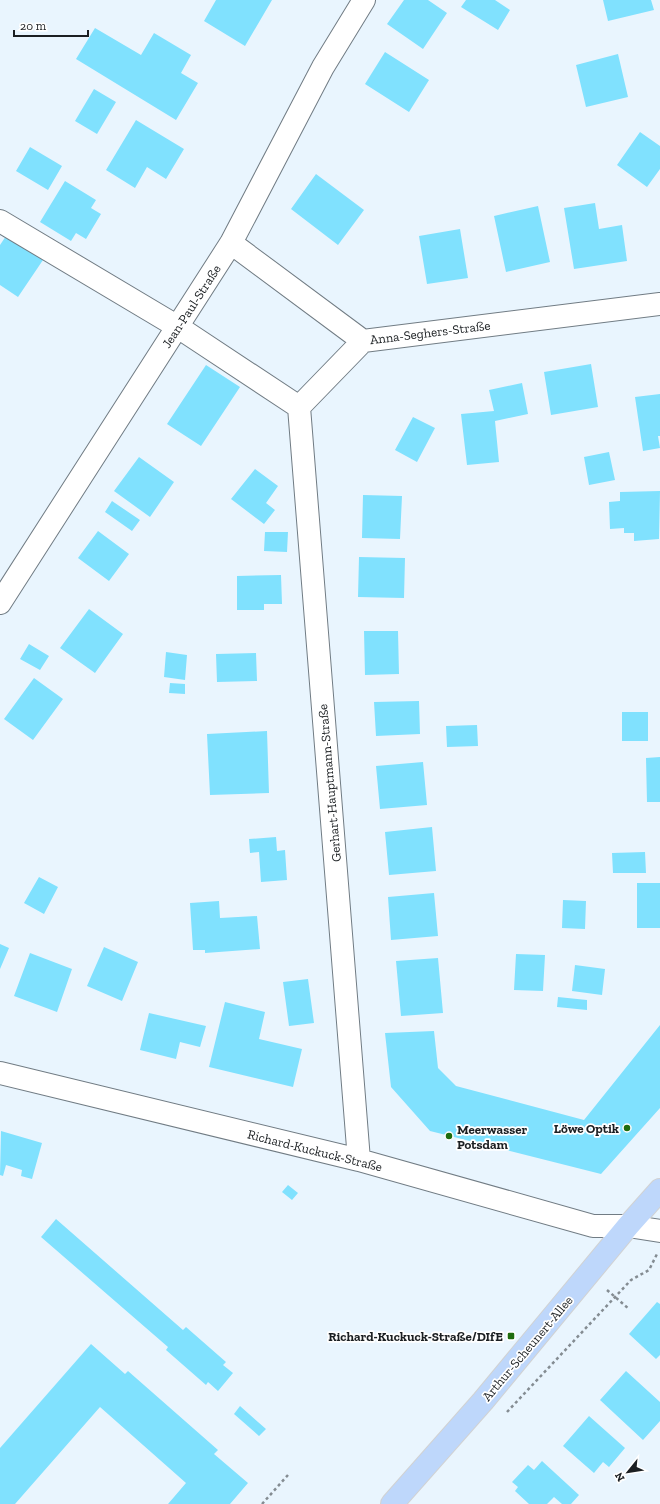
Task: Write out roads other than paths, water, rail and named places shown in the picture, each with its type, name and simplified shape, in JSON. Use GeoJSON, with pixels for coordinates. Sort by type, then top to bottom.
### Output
{"type":"FeatureCollection","features":[{"type":"Feature","properties":{"kind":"main road","name":"Arthur-Scheunert-Allee"},"geometry":{"type":"LineString","coordinates":[[392,1504],[483,1401],[628,1226],[660,1190]]}},
{"type":"Feature","properties":{"kind":"street","name":"Jean-Paul-Straße"},"geometry":{"type":"LineString","coordinates":[[0,603],[231,243],[323,67],[364,0]]}},
{"type":"Feature","properties":{"kind":"street"},"geometry":{"type":"LineString","coordinates":[[0,221],[178,327],[299,407],[363,341]]}},
{"type":"Feature","properties":{"kind":"street","name":"Anna-Seghers-Straße"},"geometry":{"type":"LineString","coordinates":[[231,243],[363,341],[660,304]]}},
{"type":"Feature","properties":{"kind":"street","name":"Gerhart-Hauptmann-Straße"},"geometry":{"type":"LineString","coordinates":[[299,407],[359,1160]]}},
{"type":"Feature","properties":{"kind":"street","name":"Richard-Kuckuck-Straße"},"geometry":{"type":"LineString","coordinates":[[0,1073],[359,1160],[592,1226],[628,1226],[660,1231]]}},
{"type":"Feature","properties":{"kind":"place","name":"Löwe Optik"},"geometry":{"type":"Point","coordinates":[627,1128]}},
{"type":"Feature","properties":{"kind":"place","name":"Meerwasser Potsdam"},"geometry":{"type":"Point","coordinates":[449,1136]}},
{"type":"Feature","properties":{"kind":"place","name":"Richard-Kuckuck-Straße/DIfE"},"geometry":{"type":"Point","coordinates":[511,1336]}}]}
